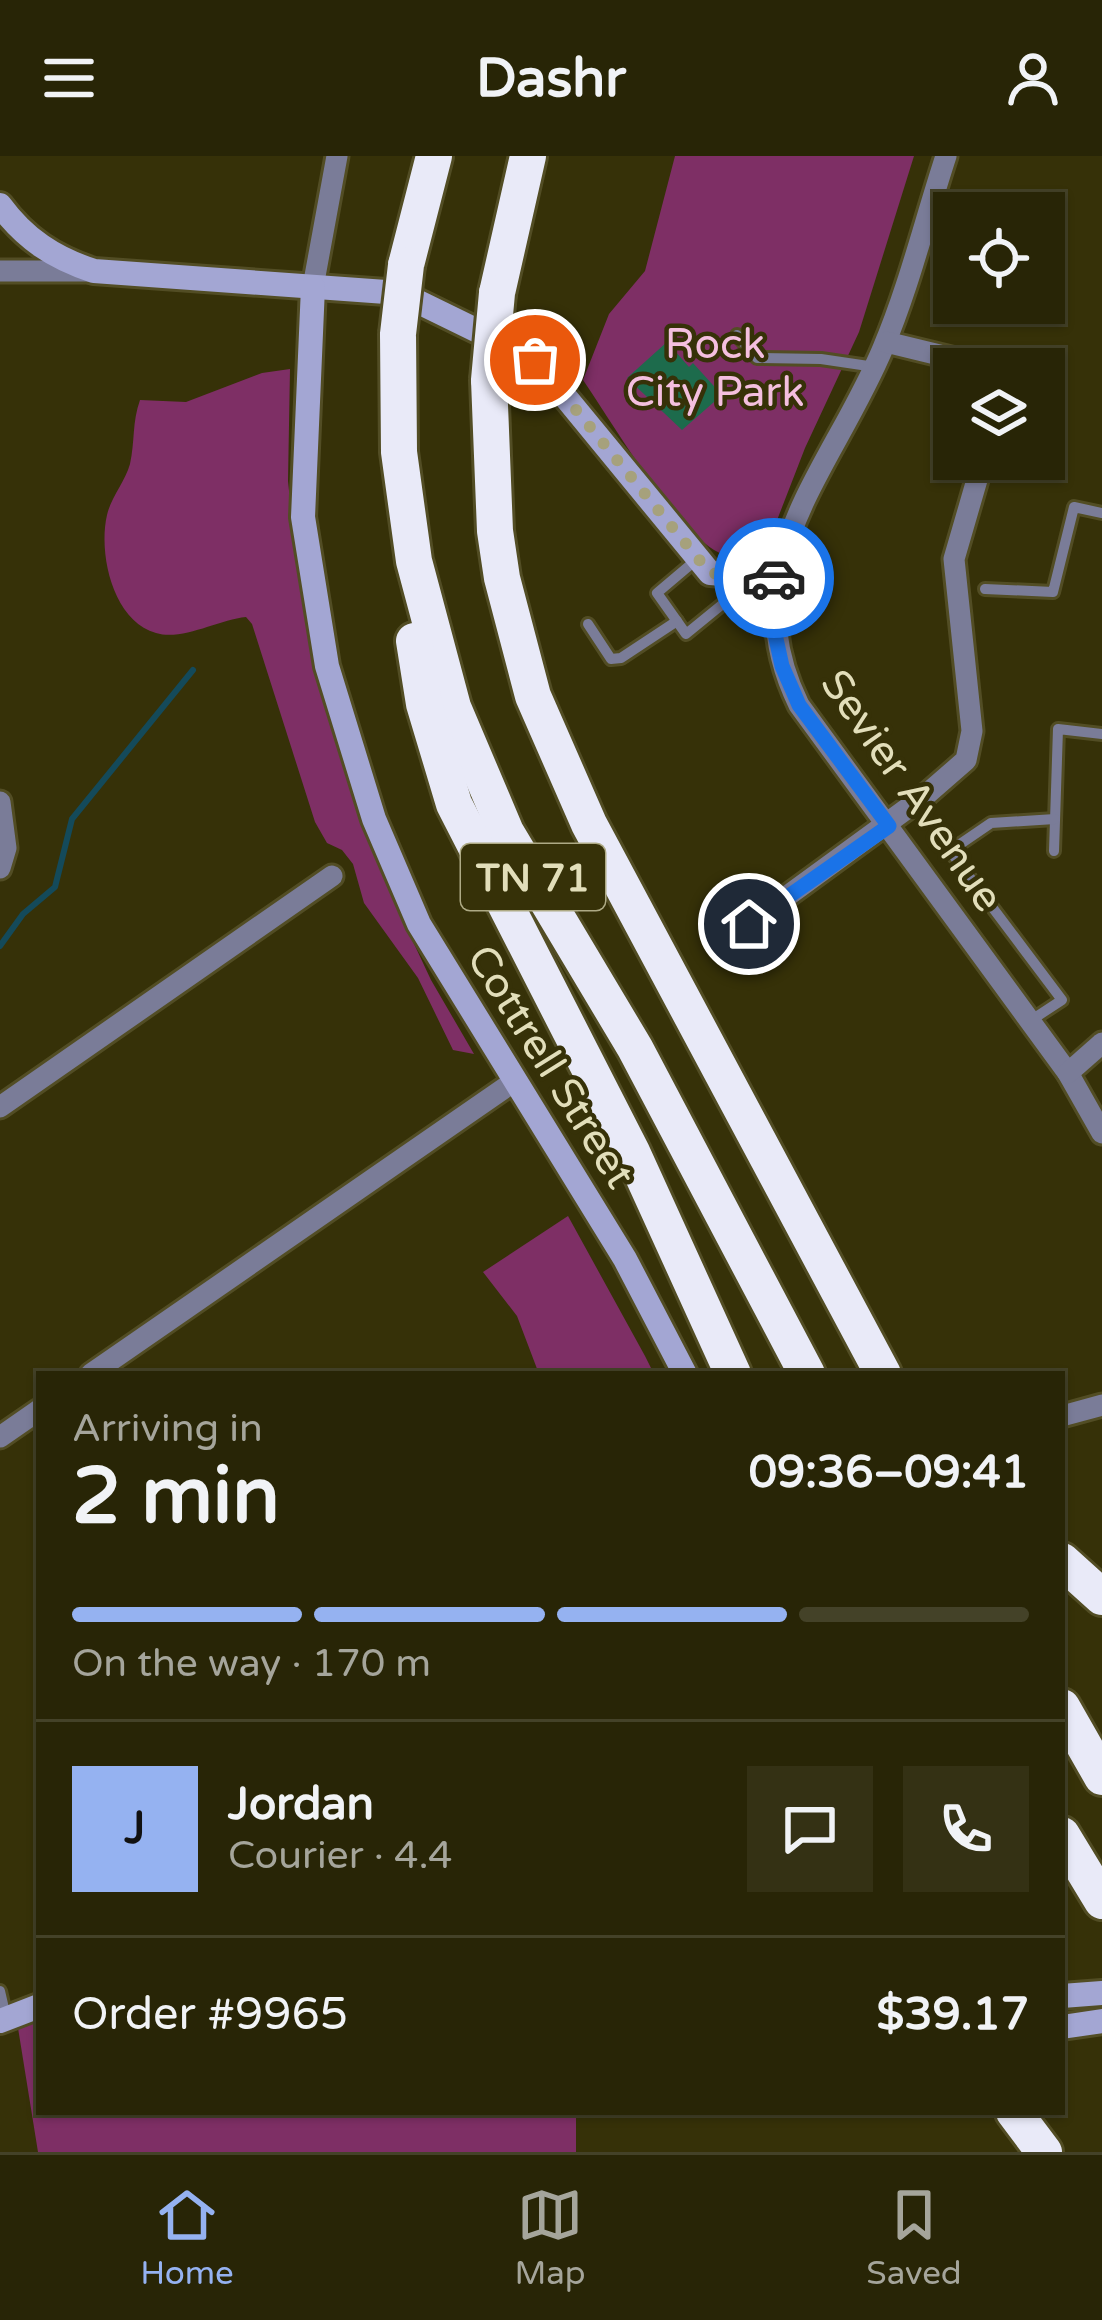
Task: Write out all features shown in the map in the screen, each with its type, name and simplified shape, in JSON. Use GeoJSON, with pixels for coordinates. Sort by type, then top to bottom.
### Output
{"type":"FeatureCollection","features":[{"type":"Feature","properties":{"kind":"highway","name":"TN 71"},"geometry":{"type":"LineString","coordinates":[[434,156],[406,265],[398,334],[399,452],[414,561],[453,707],[506,832],[635,1048],[805,1371]]}},
{"type":"Feature","properties":{"kind":"highway","name":"TN 71"},"geometry":{"type":"LineString","coordinates":[[528,156],[497,293],[489,380],[495,531],[502,578],[533,695],[589,824],[882,1371]]}},
{"type":"Feature","properties":{"kind":"highway"},"geometry":{"type":"LineString","coordinates":[[399,452],[404,580],[424,704],[454,805],[632,1152],[733,1371]]}},
{"type":"Feature","properties":{"kind":"highway"},"geometry":{"type":"LineString","coordinates":[[824,1263],[905,1371]]}},
{"type":"Feature","properties":{"kind":"highway"},"geometry":{"type":"LineString","coordinates":[[1065,1564],[1102,1597]]}},
{"type":"Feature","properties":{"kind":"highway"},"geometry":{"type":"LineString","coordinates":[[1065,1712],[1102,1778]]}},
{"type":"Feature","properties":{"kind":"highway"},"geometry":{"type":"LineString","coordinates":[[1065,1839],[1099,1888]]}},
{"type":"Feature","properties":{"kind":"highway"},"geometry":{"type":"LineString","coordinates":[[1016,2115],[1044,2152]]}},
{"type":"Feature","properties":{"kind":"street","name":"Cottrell Street"},"geometry":{"type":"LineString","coordinates":[[338,156],[313,287],[303,517],[327,666],[374,819],[419,924],[626,1259],[683,1371]]}},
{"type":"Feature","properties":{"kind":"street","name":"Sevier Avenue"},"geometry":{"type":"LineString","coordinates":[[946,156],[886,343],[791,529],[776,578],[775,634],[799,705],[1068,1072],[1102,1133]]}},
{"type":"Feature","properties":{"kind":"street"},"geometry":{"type":"LineString","coordinates":[[0,205],[33,242],[94,271]]}},
{"type":"Feature","properties":{"kind":"street"},"geometry":{"type":"LineString","coordinates":[[0,271],[94,271],[400,293],[535,360],[710,573],[776,578]]}},
{"type":"Feature","properties":{"kind":"street"},"geometry":{"type":"LineString","coordinates":[[886,343],[933,354]]}},
{"type":"Feature","properties":{"kind":"street"},"geometry":{"type":"LineString","coordinates":[[749,924],[889,826],[966,760],[971,744],[955,559],[977,480]]}},
{"type":"Feature","properties":{"kind":"street"},"geometry":{"type":"LineString","coordinates":[[0,802],[6,848],[0,868]]}},
{"type":"Feature","properties":{"kind":"street"},"geometry":{"type":"LineString","coordinates":[[0,1106],[332,876]]}},
{"type":"Feature","properties":{"kind":"street"},"geometry":{"type":"LineString","coordinates":[[1068,1072],[1102,1043]]}},
{"type":"Feature","properties":{"kind":"street"},"geometry":{"type":"LineString","coordinates":[[96,1371],[516,1080]]}},
{"type":"Feature","properties":{"kind":"street"},"geometry":{"type":"LineString","coordinates":[[1065,1415],[1102,1405]]}},
{"type":"Feature","properties":{"kind":"street"},"geometry":{"type":"LineString","coordinates":[[0,1437],[36,1412]]}},
{"type":"Feature","properties":{"kind":"street"},"geometry":{"type":"LineString","coordinates":[[3,2019],[36,2007]]}},
{"type":"Feature","properties":{"kind":"street"},"geometry":{"type":"LineString","coordinates":[[1065,2027],[1101,2021]]}},
{"type":"Feature","properties":{"kind":"lane"},"geometry":{"type":"LineString","coordinates":[[737,335],[757,358],[821,359],[875,367]]}},
{"type":"Feature","properties":{"kind":"lane"},"geometry":{"type":"LineString","coordinates":[[985,589],[1053,592],[1074,508],[1102,513]]}},
{"type":"Feature","properties":{"kind":"lane"},"geometry":{"type":"LineString","coordinates":[[698,558],[656,593],[686,634],[724,604],[734,577]]}},
{"type":"Feature","properties":{"kind":"lane"},"geometry":{"type":"LineString","coordinates":[[588,624],[611,659],[621,658],[677,621]]}},
{"type":"Feature","properties":{"kind":"lane"},"geometry":{"type":"LineString","coordinates":[[1054,851],[1058,729],[1102,734]]}},
{"type":"Feature","properties":{"kind":"lane"},"geometry":{"type":"LineString","coordinates":[[1030,1021],[1062,1000],[950,851],[992,823],[1055,819]]}},
{"type":"Feature","properties":{"kind":"lane"},"geometry":{"type":"LineString","coordinates":[[0,1990],[3,2019]]}},
{"type":"Feature","properties":{"kind":"green space","name":"Rock City Park"},"geometry":{"type":"Polygon","coordinates":[[[675,156],[914,156],[859,332],[805,448],[767,546],[740,555],[714,550],[679,518],[583,380],[609,314],[645,271],[675,156]]]}},
{"type":"Feature","properties":{"kind":"green space"},"geometry":{"type":"Polygon","coordinates":[[[290,369],[288,481],[313,654],[339,748],[393,899],[431,980],[474,1054],[453,1050],[418,978],[364,903],[353,864],[342,850],[327,843],[315,822],[252,624],[246,617],[177,634],[156,633],[129,615],[107,566],[107,515],[130,464],[140,400],[186,402],[262,373],[290,369]]]}},
{"type":"Feature","properties":{"kind":"green space"},"geometry":{"type":"Polygon","coordinates":[[[568,1216],[652,1371],[538,1371],[517,1316],[483,1272],[568,1216]]]}},
{"type":"Feature","properties":{"kind":"green space"},"geometry":{"type":"Polygon","coordinates":[[[36,2020],[36,2115],[576,2115],[576,2152],[38,2152],[18,2028],[36,2020]]]}},
{"type":"Feature","properties":{"kind":"building"},"geometry":{"type":"Polygon","coordinates":[[[667,342],[722,395],[682,430],[627,378],[667,342]]]}},
{"type":"Feature","properties":{"kind":"waterway"},"geometry":{"type":"LineString","coordinates":[[0,946],[23,914],[55,887],[72,819],[193,670]]}},
{"type":"Feature","properties":{"kind":"way so far"},"geometry":{"type":"LineString","coordinates":[[535,360],[710,573],[774,578]]}},
{"type":"Feature","properties":{"kind":"route"},"geometry":{"type":"LineString","coordinates":[[749,924],[889,826],[799,705],[788,683],[775,634],[774,578]]}}]}
